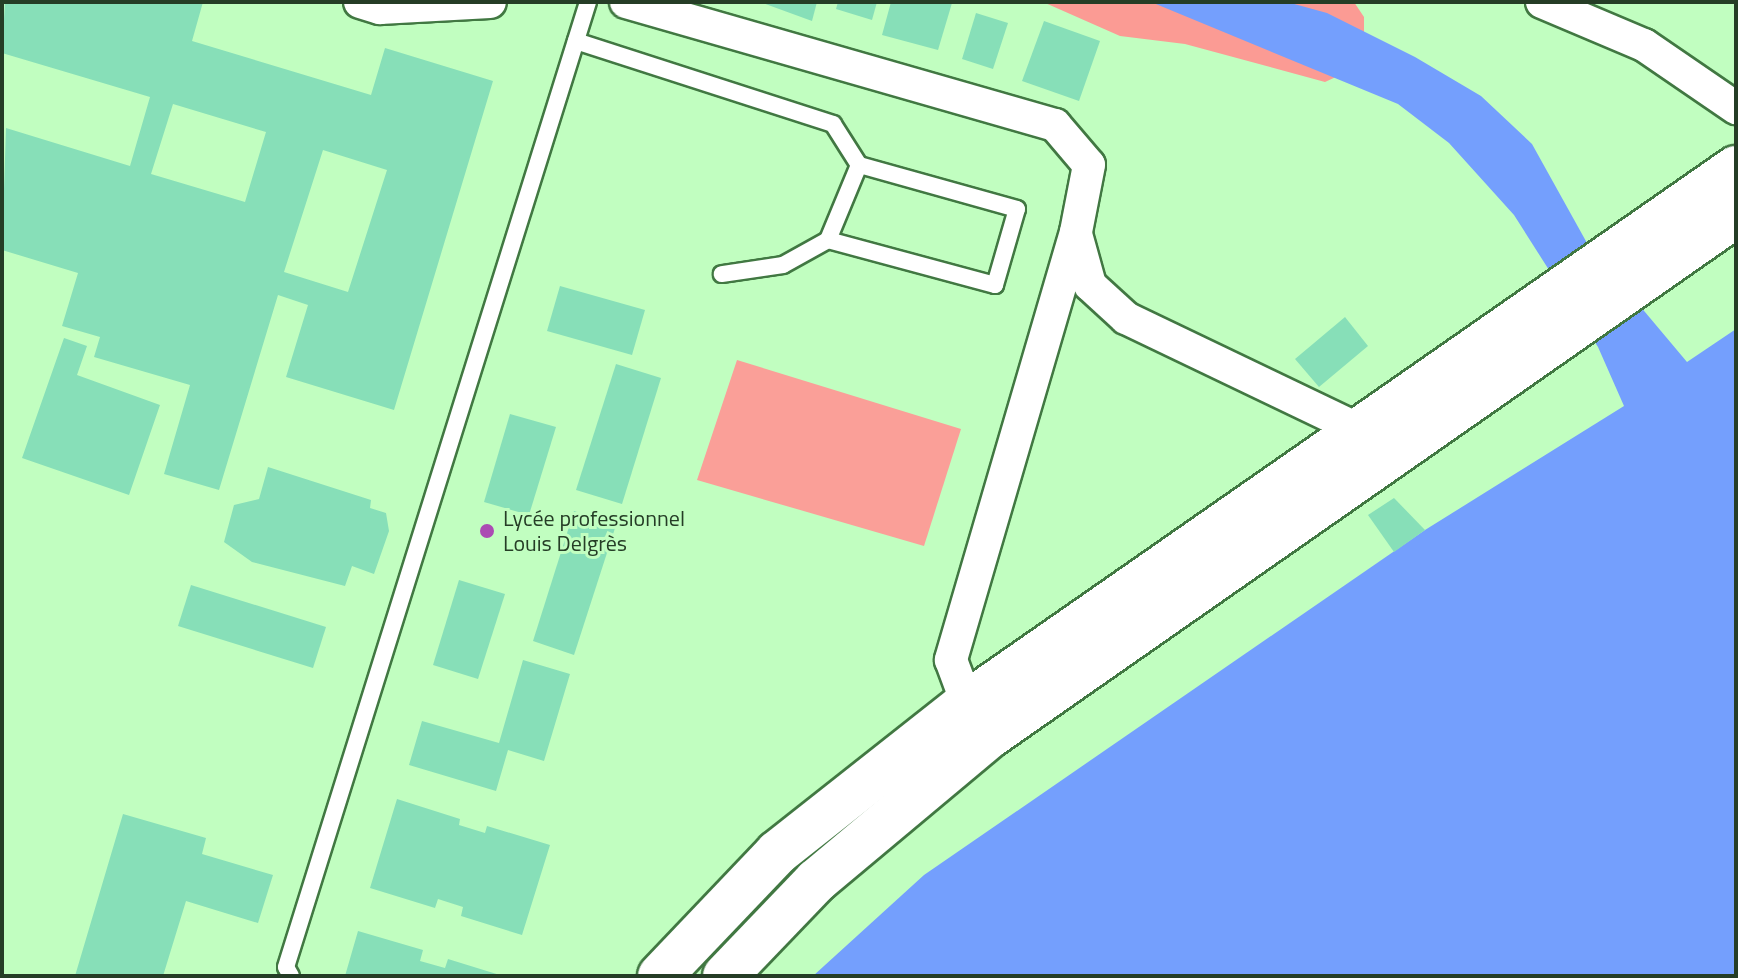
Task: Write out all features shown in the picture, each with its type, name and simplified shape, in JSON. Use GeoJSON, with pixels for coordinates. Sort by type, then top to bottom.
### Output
{"type":"FeatureCollection","features":[{"type":"Feature","properties":{"kind":"main road"},"geometry":{"type":"LineString","coordinates":[[660,976],[777,853],[967,703],[1736,168]]}},
{"type":"Feature","properties":{"kind":"main road"},"geometry":{"type":"LineString","coordinates":[[725,976],[816,881],[988,737],[1736,215]]}},
{"type":"Feature","properties":{"kind":"street"},"geometry":{"type":"LineString","coordinates":[[360,2],[380,8],[490,2]]}},
{"type":"Feature","properties":{"kind":"street"},"geometry":{"type":"LineString","coordinates":[[626,2],[1055,125],[1089,165],[1076,232],[951,660],[967,703]]}},
{"type":"Feature","properties":{"kind":"street"},"geometry":{"type":"LineString","coordinates":[[1542,2],[1644,45],[1736,108]]}},
{"type":"Feature","properties":{"kind":"street"},"geometry":{"type":"LineString","coordinates":[[1076,232],[1090,285],[1126,318],[1360,430]]}},
{"type":"Feature","properties":{"kind":"lane"},"geometry":{"type":"LineString","coordinates":[[291,976],[286,967],[588,2]]}},
{"type":"Feature","properties":{"kind":"lane"},"geometry":{"type":"LineString","coordinates":[[576,41],[833,124],[859,165],[1017,209],[995,285],[828,240]]}},
{"type":"Feature","properties":{"kind":"lane"},"geometry":{"type":"LineString","coordinates":[[722,274],[783,265],[828,240],[859,165]]}},
{"type":"Feature","properties":{"kind":"shaded area"},"geometry":{"type":"Polygon","coordinates":[[[1043,2],[1354,2],[1364,17],[1364,64],[1325,82],[1185,44],[1120,36],[1043,2]]]}},
{"type":"Feature","properties":{"kind":"shaded area"},"geometry":{"type":"Polygon","coordinates":[[[737,360],[961,429],[924,546],[697,480],[737,360]]]}},
{"type":"Feature","properties":{"kind":"water"},"geometry":{"type":"Polygon","coordinates":[[[1151,2],[1287,2],[1327,13],[1415,57],[1481,96],[1532,144],[1587,243],[1687,362],[1736,329],[1736,976],[813,976],[924,875],[1425,530],[1624,406],[1598,347],[1514,215],[1449,143],[1398,104],[1151,2]]]}},
{"type":"Feature","properties":{"kind":"building"},"geometry":{"type":"Polygon","coordinates":[[[5,2],[203,2],[192,41],[371,95],[385,48],[493,81],[394,410],[286,377],[308,305],[278,295],[219,490],[164,474],[190,385],[94,357],[100,337],[62,326],[78,273],[2,250],[6,128],[130,166],[150,97],[2,53],[5,2]],[[173,104],[151,174],[245,202],[266,132],[173,104]],[[323,150],[284,272],[348,292],[387,170],[323,150]]]}},
{"type":"Feature","properties":{"kind":"building"},"geometry":{"type":"Polygon","coordinates":[[[760,2],[817,2],[812,21],[760,2]]]}},
{"type":"Feature","properties":{"kind":"building"},"geometry":{"type":"Polygon","coordinates":[[[838,2],[877,2],[872,20],[836,9],[838,2]]]}},
{"type":"Feature","properties":{"kind":"building"},"geometry":{"type":"Polygon","coordinates":[[[891,2],[952,3],[938,50],[882,35],[891,2]]]}},
{"type":"Feature","properties":{"kind":"building"},"geometry":{"type":"Polygon","coordinates":[[[976,13],[1008,23],[993,69],[962,59],[976,13]]]}},
{"type":"Feature","properties":{"kind":"building"},"geometry":{"type":"Polygon","coordinates":[[[1044,21],[1100,41],[1079,101],[1022,81],[1044,21]]]}},
{"type":"Feature","properties":{"kind":"building"},"geometry":{"type":"Polygon","coordinates":[[[560,286],[645,310],[632,355],[547,331],[560,286]]]}},
{"type":"Feature","properties":{"kind":"building"},"geometry":{"type":"Polygon","coordinates":[[[1345,317],[1368,346],[1319,387],[1295,359],[1345,317]]]}},
{"type":"Feature","properties":{"kind":"building"},"geometry":{"type":"Polygon","coordinates":[[[64,338],[87,346],[77,375],[160,405],[129,495],[22,458],[64,338]]]}},
{"type":"Feature","properties":{"kind":"building"},"geometry":{"type":"Polygon","coordinates":[[[616,364],[661,378],[622,504],[576,490],[616,364]]]}},
{"type":"Feature","properties":{"kind":"building"},"geometry":{"type":"Polygon","coordinates":[[[510,414],[556,427],[529,515],[484,502],[510,414]]]}},
{"type":"Feature","properties":{"kind":"building"},"geometry":{"type":"Polygon","coordinates":[[[268,467],[371,500],[370,508],[386,513],[389,531],[374,574],[352,566],[345,586],[252,562],[224,542],[234,505],[259,499],[268,467]]]}},
{"type":"Feature","properties":{"kind":"building"},"geometry":{"type":"Polygon","coordinates":[[[1394,498],[1425,530],[1394,552],[1368,515],[1394,498]]]}},
{"type":"Feature","properties":{"kind":"building"},"geometry":{"type":"Polygon","coordinates":[[[574,511],[616,525],[574,655],[533,641],[574,511]]]}},
{"type":"Feature","properties":{"kind":"building"},"geometry":{"type":"Polygon","coordinates":[[[459,580],[505,594],[478,679],[433,665],[459,580]]]}},
{"type":"Feature","properties":{"kind":"building"},"geometry":{"type":"Polygon","coordinates":[[[191,585],[326,627],[313,668],[178,626],[191,585]]]}},
{"type":"Feature","properties":{"kind":"building"},"geometry":{"type":"Polygon","coordinates":[[[523,660],[570,674],[544,761],[508,750],[496,791],[409,765],[422,721],[499,743],[523,660]]]}},
{"type":"Feature","properties":{"kind":"building"},"geometry":{"type":"Polygon","coordinates":[[[397,799],[460,819],[459,825],[485,833],[487,826],[550,845],[522,935],[461,916],[463,907],[438,899],[435,908],[370,888],[397,799]]]}},
{"type":"Feature","properties":{"kind":"building"},"geometry":{"type":"Polygon","coordinates":[[[123,814],[206,838],[202,854],[273,875],[258,923],[186,901],[163,976],[75,976],[123,814]]]}},
{"type":"Feature","properties":{"kind":"building"},"geometry":{"type":"Polygon","coordinates":[[[358,931],[423,950],[420,961],[445,968],[448,959],[503,976],[345,976],[358,931]]]}},
{"type":"Feature","properties":{"kind":"place","name":"Lycée professionnel Louis Delgrès"},"geometry":{"type":"Point","coordinates":[487,531]}}]}
